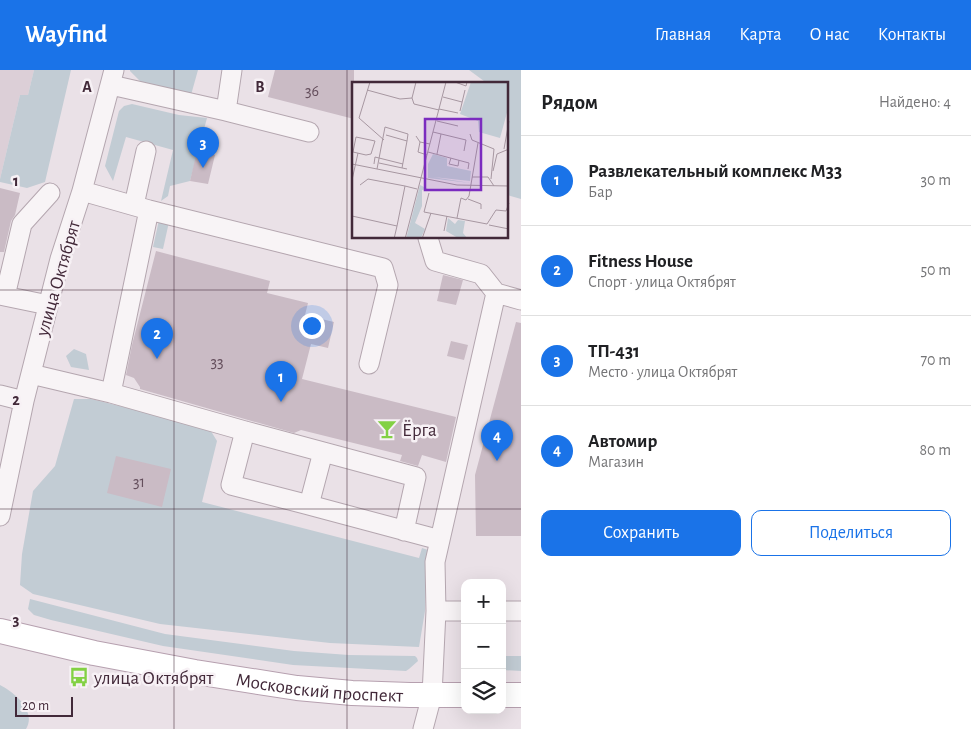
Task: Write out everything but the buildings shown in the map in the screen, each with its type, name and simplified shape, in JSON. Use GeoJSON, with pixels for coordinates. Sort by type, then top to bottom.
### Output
{"type":"FeatureCollection","features":[{"type":"Feature","properties":{"kind":"main road","name":"Московский проспект"},"geometry":{"type":"LineString","coordinates":[[0,631],[94,653],[195,672],[297,688],[352,692],[461,695]]}},
{"type":"Feature","properties":{"kind":"main road"},"geometry":{"type":"LineString","coordinates":[[506,695],[521,695]]}},
{"type":"Feature","properties":{"kind":"street"},"geometry":{"type":"LineString","coordinates":[[226,111],[232,70]]}},
{"type":"Feature","properties":{"kind":"street"},"geometry":{"type":"LineString","coordinates":[[112,77],[226,111],[309,132]]}},
{"type":"Feature","properties":{"kind":"street","name":"улица Октябрят"},"geometry":{"type":"LineString","coordinates":[[0,516],[24,401],[48,306],[60,259],[82,191],[112,77]]}},
{"type":"Feature","properties":{"kind":"street"},"geometry":{"type":"LineString","coordinates":[[111,392],[142,208],[146,151]]}},
{"type":"Feature","properties":{"kind":"street"},"geometry":{"type":"LineString","coordinates":[[82,191],[142,208],[383,268],[388,285],[369,364]]}},
{"type":"Feature","properties":{"kind":"street"},"geometry":{"type":"LineString","coordinates":[[48,306],[2,296],[22,224],[50,193]]}},
{"type":"Feature","properties":{"kind":"street"},"geometry":{"type":"LineString","coordinates":[[428,239],[436,261],[481,274],[496,293],[521,300]]}},
{"type":"Feature","properties":{"kind":"street"},"geometry":{"type":"LineString","coordinates":[[423,729],[432,695],[436,611],[435,562],[496,293]]}},
{"type":"Feature","properties":{"kind":"street"},"geometry":{"type":"LineString","coordinates":[[31,374],[111,392],[245,431],[416,477],[404,531]]}},
{"type":"Feature","properties":{"kind":"street"},"geometry":{"type":"LineString","coordinates":[[0,395],[24,401]]}},
{"type":"Feature","properties":{"kind":"street"},"geometry":{"type":"LineString","coordinates":[[245,431],[231,485],[440,540]]}},
{"type":"Feature","properties":{"kind":"street"},"geometry":{"type":"LineString","coordinates":[[309,506],[323,452]]}},
{"type":"Feature","properties":{"kind":"street"},"geometry":{"type":"LineString","coordinates":[[436,611],[461,611]]}},
{"type":"Feature","properties":{"kind":"street"},"geometry":{"type":"LineString","coordinates":[[506,611],[521,611]]}},
{"type":"Feature","properties":{"kind":"shaded area"},"geometry":{"type":"Polygon","coordinates":[[[0,70],[34,70],[28,95],[20,95],[0,179],[0,70]]]}},
{"type":"Feature","properties":{"kind":"shaded area"},"geometry":{"type":"Polygon","coordinates":[[[34,70],[71,70],[45,182],[27,188],[0,182],[0,179],[20,95],[28,95],[34,70]]]}},
{"type":"Feature","properties":{"kind":"shaded area"},"geometry":{"type":"Polygon","coordinates":[[[130,70],[198,70],[191,95],[142,83],[130,70]]]}},
{"type":"Feature","properties":{"kind":"shaded area"},"geometry":{"type":"Polygon","coordinates":[[[469,70],[521,70],[521,199],[508,195],[508,82],[485,82],[469,70]]]}},
{"type":"Feature","properties":{"kind":"shaded area"},"geometry":{"type":"Polygon","coordinates":[[[132,104],[179,115],[207,118],[190,181],[170,186],[168,196],[161,201],[173,150],[126,137],[113,181],[105,166],[119,111],[124,106],[132,104]]]}},
{"type":"Feature","properties":{"kind":"shaded area"},"geometry":{"type":"Polygon","coordinates":[[[159,220],[169,222],[163,249],[153,247],[159,220]]]}},
{"type":"Feature","properties":{"kind":"shaded area"},"geometry":{"type":"Polygon","coordinates":[[[74,349],[86,354],[89,370],[71,367],[66,356],[74,349]]]}},
{"type":"Feature","properties":{"kind":"shaded area"},"geometry":{"type":"Polygon","coordinates":[[[74,399],[91,399],[209,428],[217,441],[202,502],[419,558],[422,548],[428,550],[425,611],[419,647],[330,643],[160,624],[33,594],[20,585],[22,554],[33,491],[55,466],[74,399]]]}},
{"type":"Feature","properties":{"kind":"shaded area"},"geometry":{"type":"Polygon","coordinates":[[[30,599],[165,634],[294,651],[349,655],[415,656],[418,661],[406,671],[293,665],[163,646],[34,615],[28,609],[30,599]]]}},
{"type":"Feature","properties":{"kind":"shaded area"},"geometry":{"type":"Polygon","coordinates":[[[506,656],[521,656],[521,671],[506,670],[506,656]]]}},
{"type":"Feature","properties":{"kind":"shaded area"},"geometry":{"type":"Polygon","coordinates":[[[0,685],[12,692],[26,709],[29,722],[26,729],[0,729],[0,685]]]}},
{"type":"Feature","properties":{"kind":"place","name":"ТП-431"},"geometry":{"type":"Point","coordinates":[203,168]}},
{"type":"Feature","properties":{"kind":"place","name":"Fitness House"},"geometry":{"type":"Point","coordinates":[157,359]}},
{"type":"Feature","properties":{"kind":"place","name":"Развлекательный комплекс М33"},"geometry":{"type":"Point","coordinates":[281,402]}},
{"type":"Feature","properties":{"kind":"place","name":"Ёрга"},"geometry":{"type":"Point","coordinates":[387,429]}},
{"type":"Feature","properties":{"kind":"place","name":"Автомир"},"geometry":{"type":"Point","coordinates":[497,461]}},
{"type":"Feature","properties":{"kind":"place","name":"улица Октябрят"},"geometry":{"type":"Point","coordinates":[79,677]}}]}
